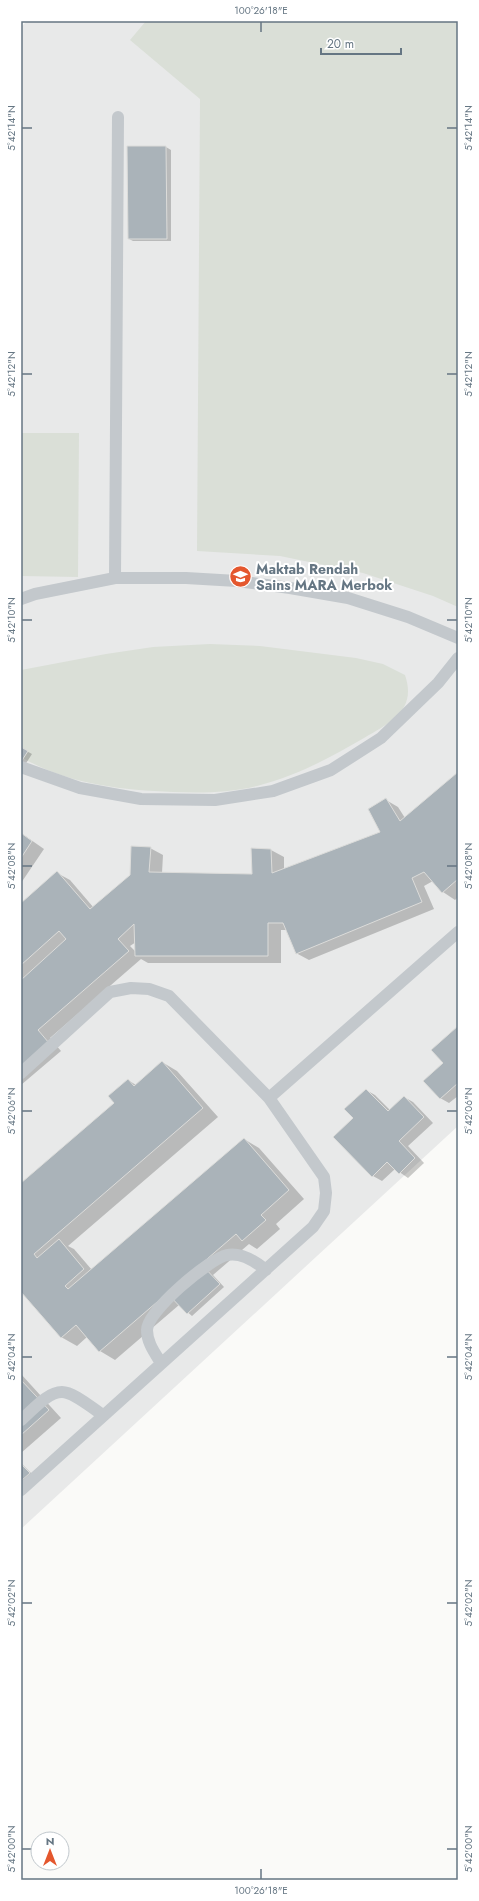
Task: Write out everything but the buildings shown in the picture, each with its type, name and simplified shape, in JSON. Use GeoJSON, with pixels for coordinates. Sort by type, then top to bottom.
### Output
{"type":"FeatureCollection","features":[{"type":"Feature","properties":{"kind":"lane"},"geometry":{"type":"LineString","coordinates":[[115,578],[118,117]]}},
{"type":"Feature","properties":{"kind":"lane"},"geometry":{"type":"LineString","coordinates":[[21,599],[35,594],[115,578],[186,578],[237,581],[305,590],[348,598],[408,617],[458,638]]}},
{"type":"Feature","properties":{"kind":"lane"},"geometry":{"type":"LineString","coordinates":[[21,766],[80,788],[141,799],[215,800],[273,791],[331,770],[381,738],[438,683],[458,658]]}},
{"type":"Feature","properties":{"kind":"lane"},"geometry":{"type":"LineString","coordinates":[[269,1098],[458,932]]}},
{"type":"Feature","properties":{"kind":"lane"},"geometry":{"type":"LineString","coordinates":[[21,1073],[110,992],[131,988],[148,989],[169,996],[191,1016],[269,1098],[324,1177],[326,1194],[324,1211],[313,1227],[21,1490]]}},
{"type":"Feature","properties":{"kind":"lane"},"geometry":{"type":"LineString","coordinates":[[161,1363],[150,1347],[147,1330],[151,1318],[160,1305],[213,1261],[228,1255],[244,1256],[266,1270]]}},
{"type":"Feature","properties":{"kind":"lane"},"geometry":{"type":"LineString","coordinates":[[21,1420],[49,1396],[62,1392],[75,1397],[103,1415]]}},
{"type":"Feature","properties":{"kind":"shaded area","name":"Maktab Rendah Sains MARA Merbok"},"geometry":{"type":"Polygon","coordinates":[[[27,21],[458,21],[458,1126],[21,1529],[21,27],[27,21]]]}},
{"type":"Feature","properties":{"kind":"shaded area"},"geometry":{"type":"Polygon","coordinates":[[[146,21],[458,21],[458,607],[433,596],[363,573],[280,556],[197,551],[200,99],[130,40],[146,21]]]}},
{"type":"Feature","properties":{"kind":"shaded area"},"geometry":{"type":"Polygon","coordinates":[[[21,433],[79,433],[78,577],[21,576],[21,433]]]}},
{"type":"Feature","properties":{"kind":"shaded area"},"geometry":{"type":"Polygon","coordinates":[[[210,644],[260,646],[356,658],[383,664],[405,675],[408,687],[407,697],[399,714],[392,720],[338,753],[286,777],[257,786],[236,790],[215,792],[153,791],[94,784],[57,774],[21,757],[21,670],[153,647],[210,644]]]}},
{"type":"Feature","properties":{"kind":"place","name":"Maktab Rendah Sains MARA Merbok"},"geometry":{"type":"Point","coordinates":[240,577]}}]}
